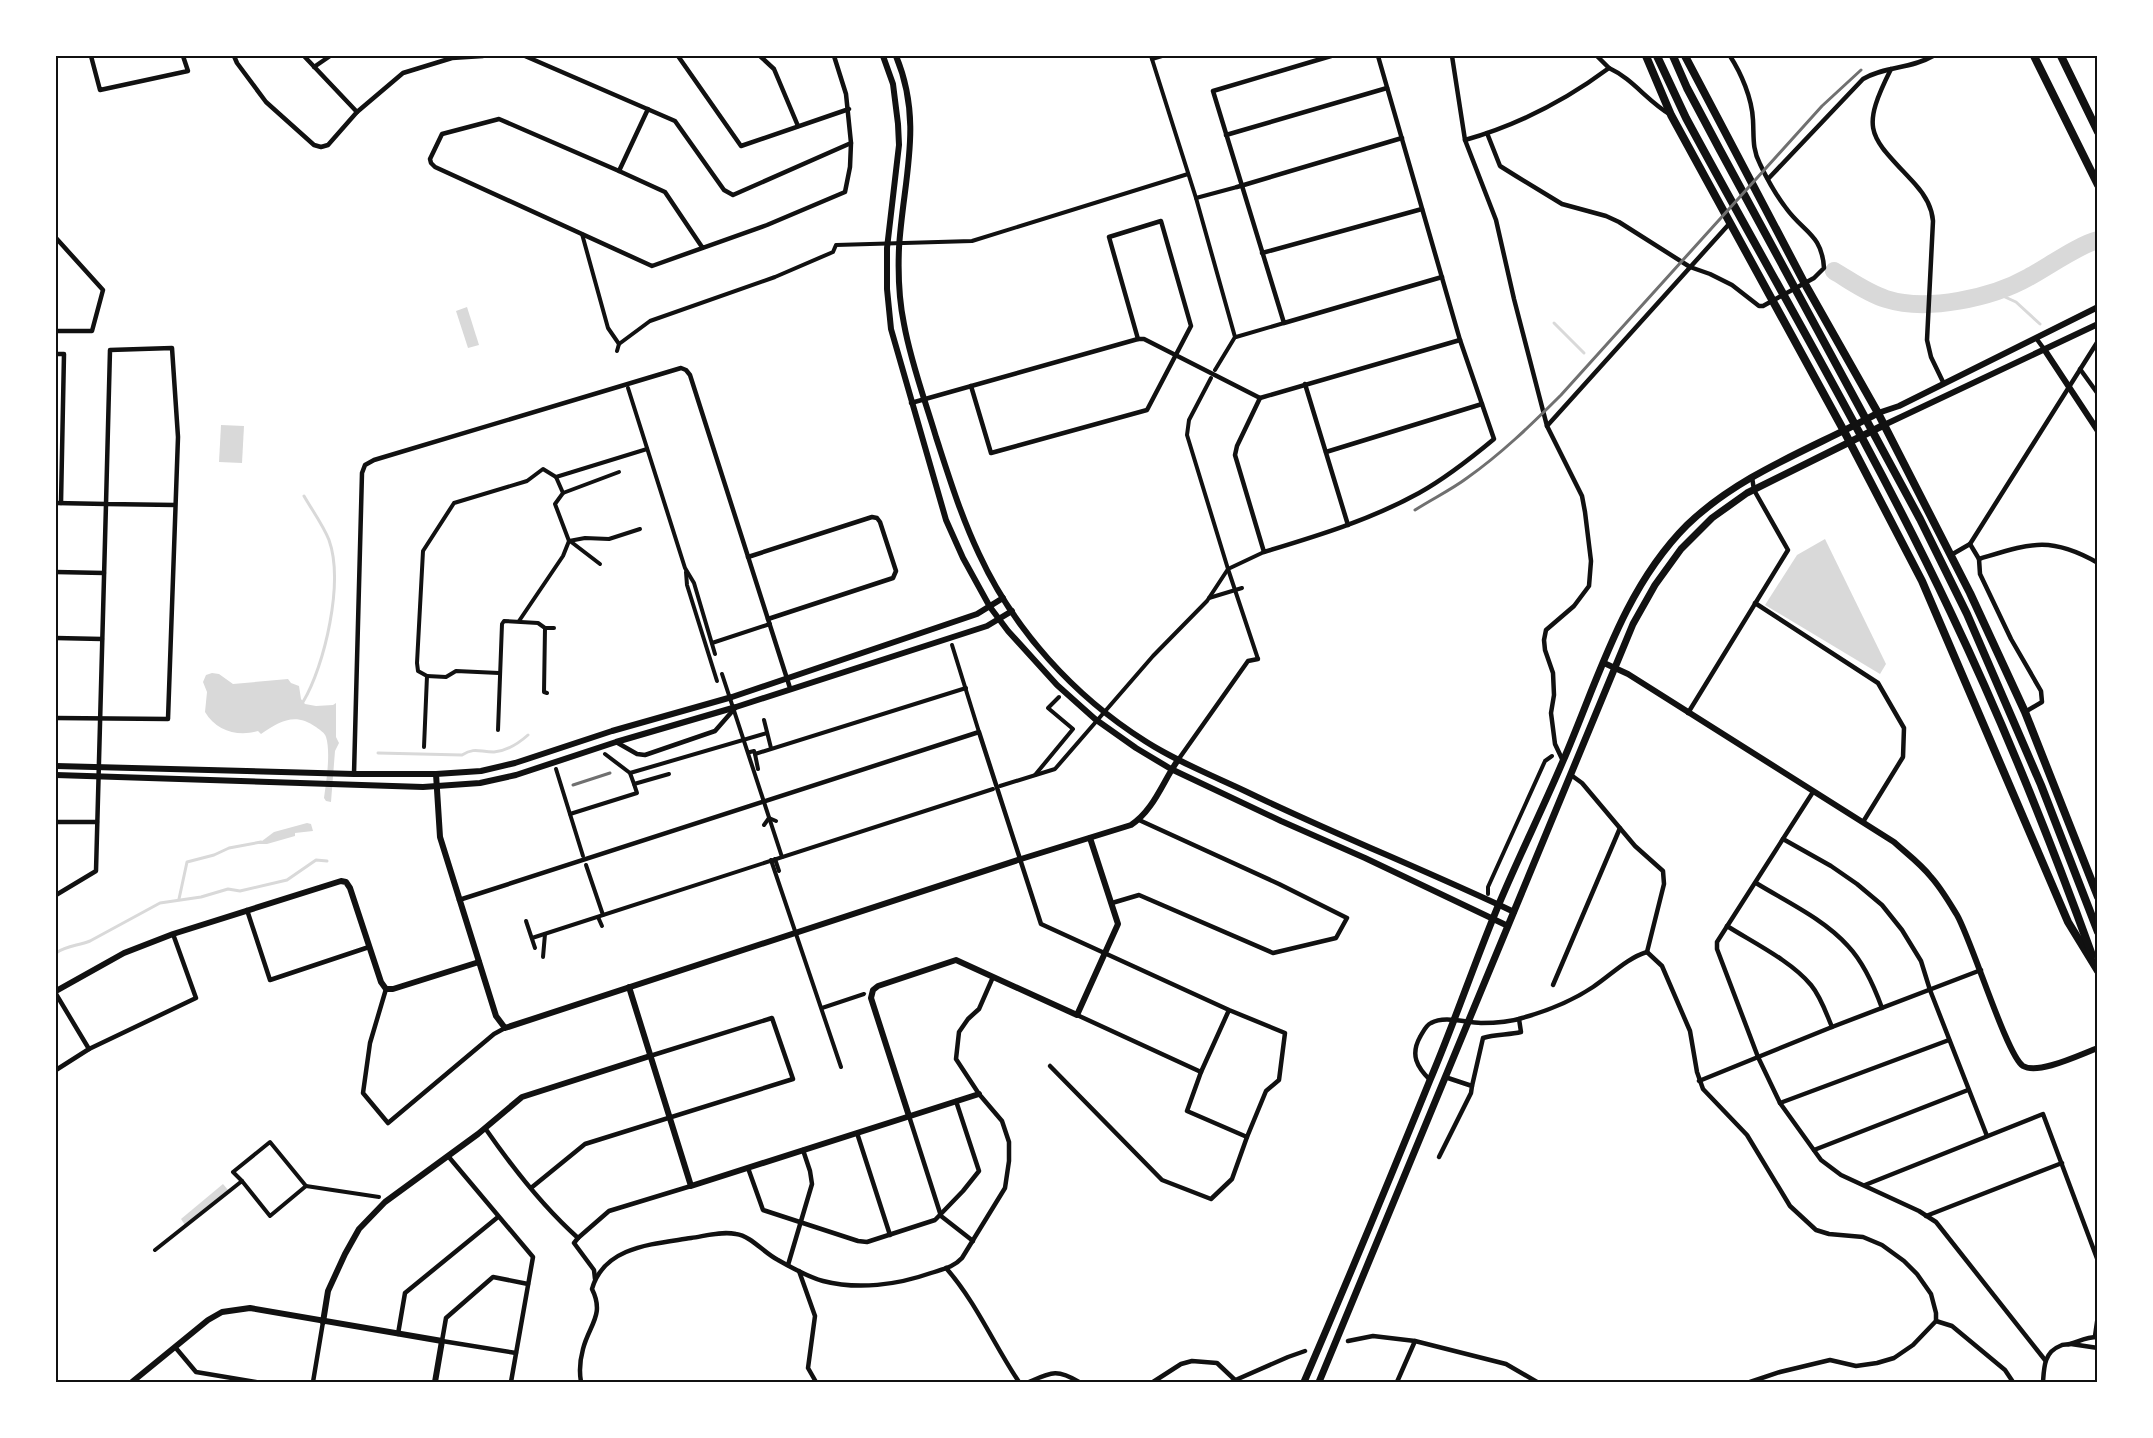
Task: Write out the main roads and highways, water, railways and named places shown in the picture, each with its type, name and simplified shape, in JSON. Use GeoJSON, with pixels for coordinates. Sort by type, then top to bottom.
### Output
{"type":"FeatureCollection","features":[{"type":"Feature","properties":{"kind":"highway"},"geometry":{"type":"LineString","coordinates":[[1646,56],[1671,116],[1844,431],[1936,611],[2068,922],[2097,971]]}},
{"type":"Feature","properties":{"kind":"highway"},"geometry":{"type":"LineString","coordinates":[[1657,56],[1686,118],[1904,518],[1952,614],[2028,789],[2097,971]]}},
{"type":"Feature","properties":{"kind":"highway"},"geometry":{"type":"LineString","coordinates":[[1673,56],[1698,109],[1920,519],[1951,583],[2041,785],[2097,932]]}},
{"type":"Feature","properties":{"kind":"highway"},"geometry":{"type":"LineString","coordinates":[[1685,56],[1805,284],[1878,413],[1995,644],[2025,712],[2097,897]]}},
{"type":"Feature","properties":{"kind":"highway"},"geometry":{"type":"LineString","coordinates":[[2034,56],[2097,185]]}},
{"type":"Feature","properties":{"kind":"highway"},"geometry":{"type":"LineString","coordinates":[[2061,56],[2097,132]]}},
{"type":"Feature","properties":{"kind":"main road"},"geometry":{"type":"LineString","coordinates":[[1304,1383],[1430,1080],[1493,919],[1627,610],[1640,587],[1654,564],[1673,541],[1707,507],[1727,491],[1878,413]]}},
{"type":"Feature","properties":{"kind":"main road"},"geometry":{"type":"LineString","coordinates":[[1319,1383],[1633,624],[1655,585],[1681,549],[1712,518],[1754,490],[1884,425]]}},
{"type":"Feature","properties":{"kind":"waterway"},"geometry":{"type":"LineString","coordinates":[[1834,271],[1866,290],[1902,303],[1959,301],[2014,285],[2073,251],[2098,240]]}},
{"type":"Feature","properties":{"kind":"waterway"},"geometry":{"type":"LineString","coordinates":[[1994,292],[2016,302],[2040,324]]}},
{"type":"Feature","properties":{"kind":"waterway"},"geometry":{"type":"LineString","coordinates":[[1554,323],[1584,353]]}},
{"type":"Feature","properties":{"kind":"waterway"},"geometry":{"type":"LineString","coordinates":[[303,702],[325,646],[330,623],[334,578],[329,540],[304,496]]}},
{"type":"Feature","properties":{"kind":"waterway"},"geometry":{"type":"LineString","coordinates":[[378,753],[462,755],[474,751],[494,752],[512,746],[528,735]]}},
{"type":"Feature","properties":{"kind":"waterway"},"geometry":{"type":"LineString","coordinates":[[179,899],[187,862],[214,855],[229,848],[261,842]]}},
{"type":"Feature","properties":{"kind":"waterway"},"geometry":{"type":"LineString","coordinates":[[56,953],[64,948],[90,941],[160,903],[201,897],[228,889],[240,891],[287,880],[316,860],[327,861]]}},
{"type":"Feature","properties":{"kind":"railway"},"geometry":{"type":"LineString","coordinates":[[1415,510],[1455,487],[1480,469],[1550,406],[1822,106],[1861,70]]}},
{"type":"Feature","properties":{"kind":"railway"},"geometry":{"type":"LineString","coordinates":[[573,785],[610,773]]}}]}
